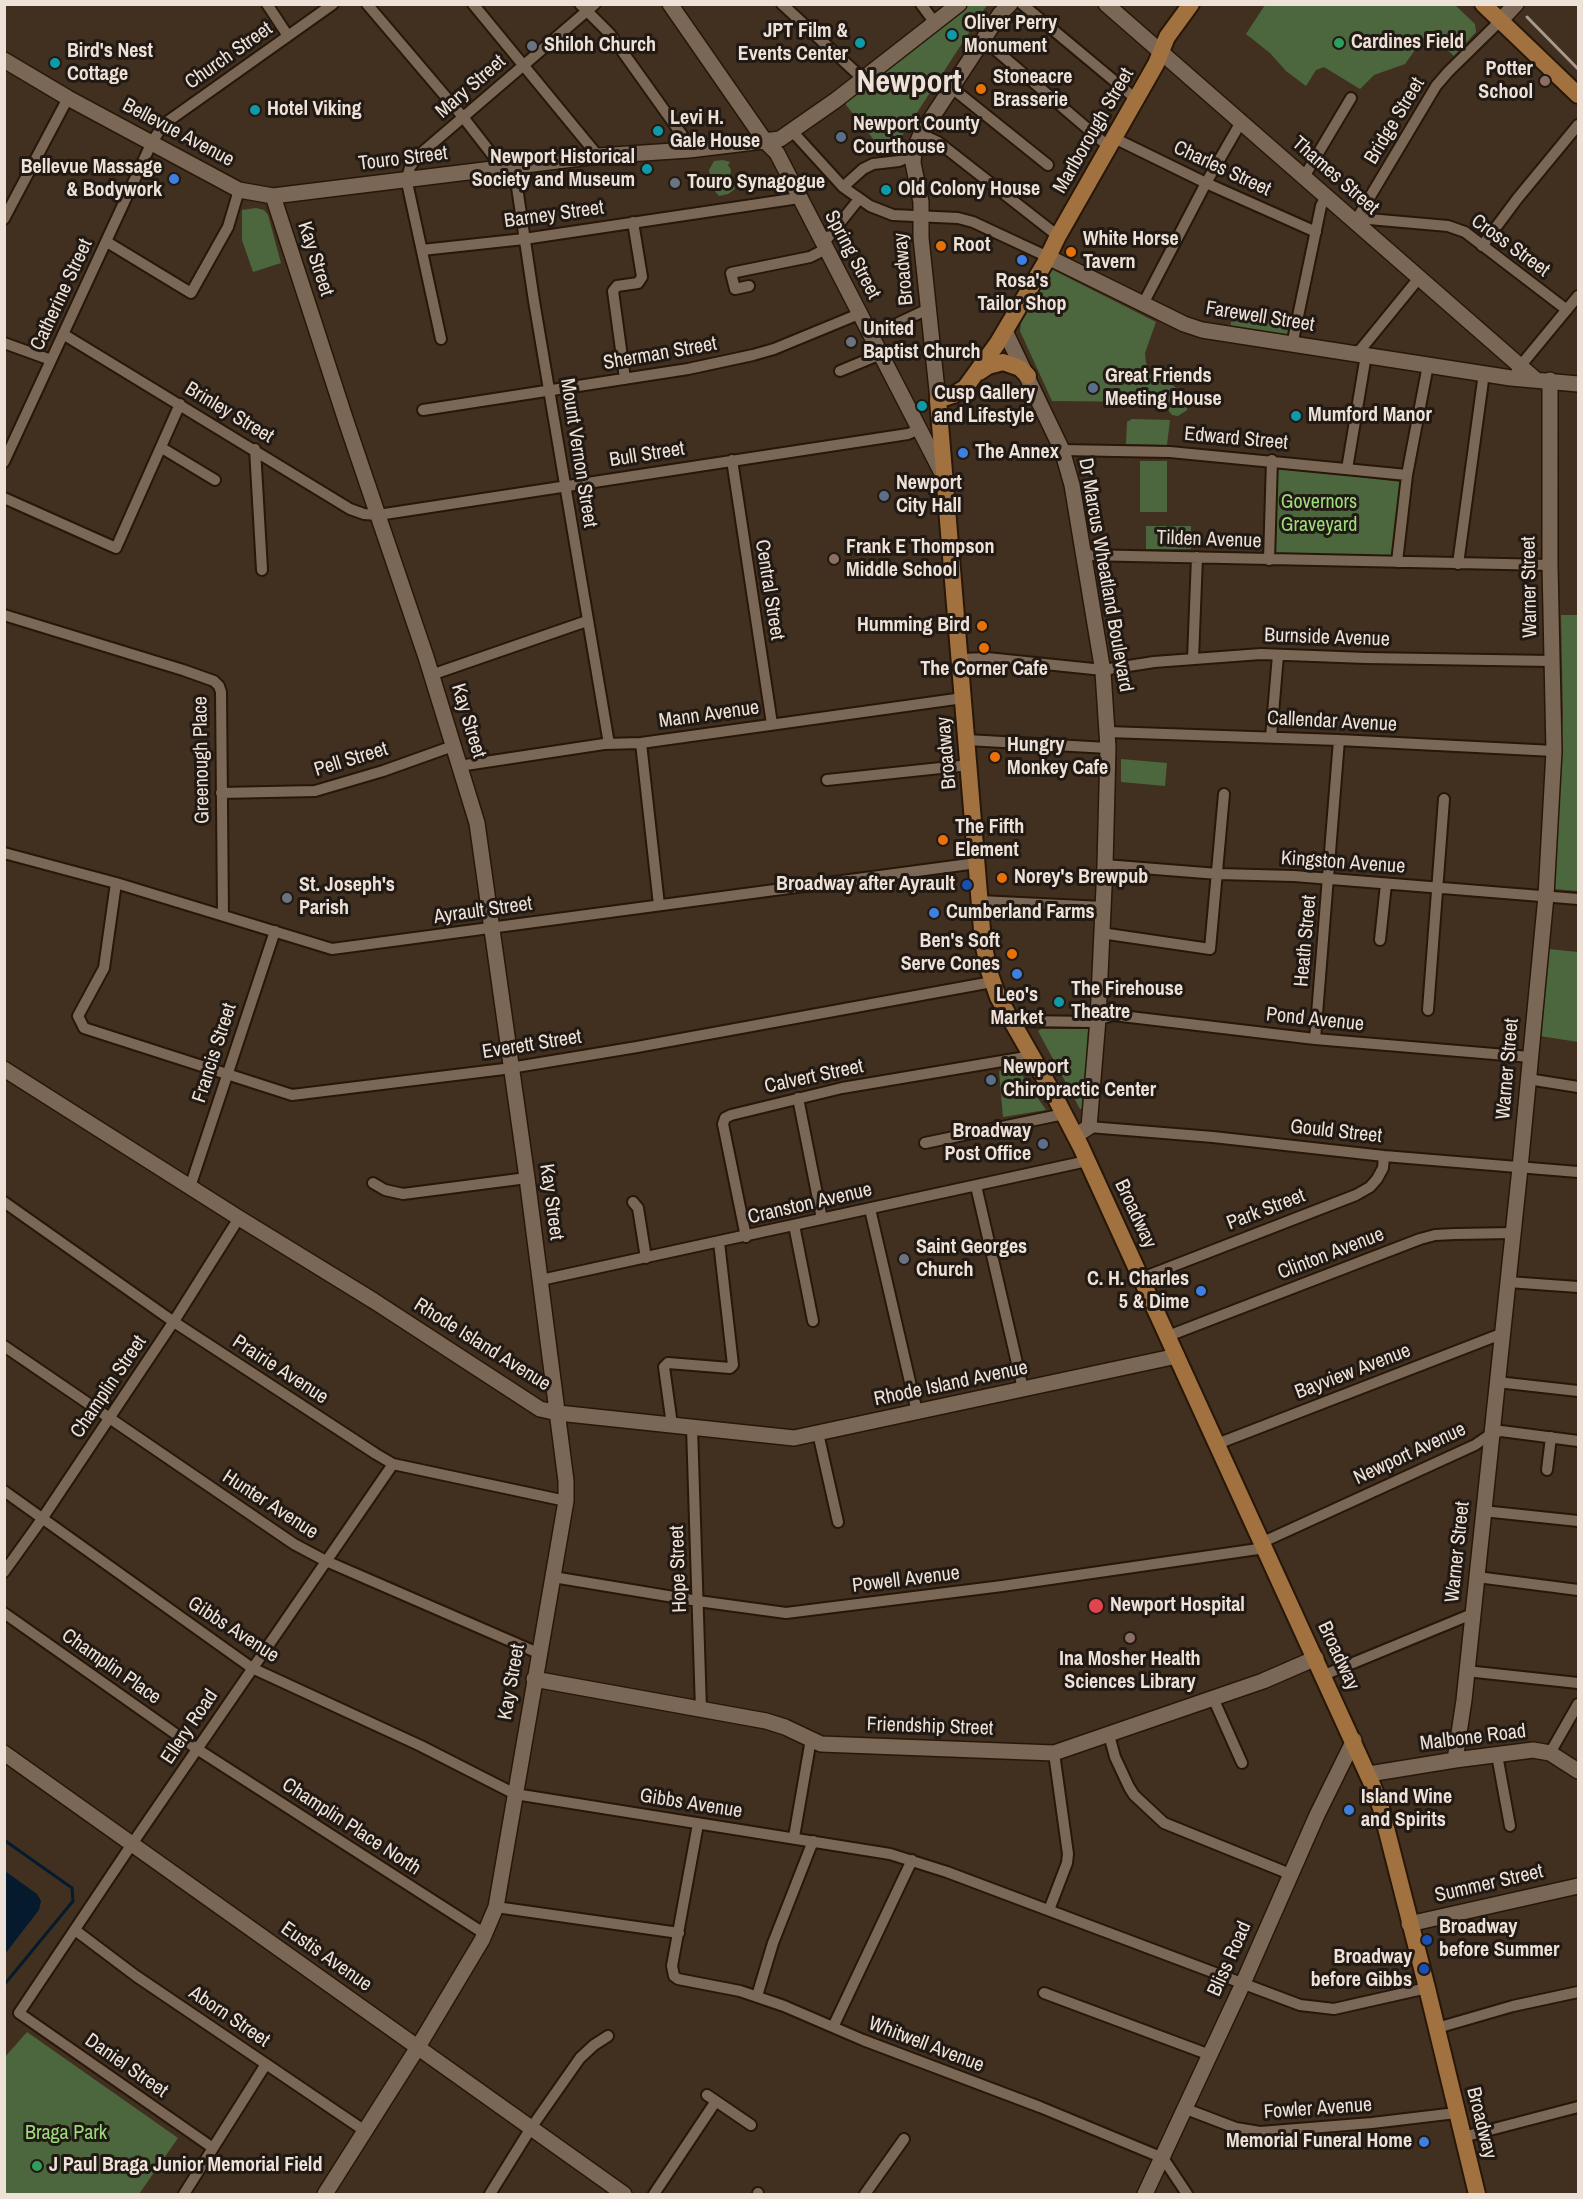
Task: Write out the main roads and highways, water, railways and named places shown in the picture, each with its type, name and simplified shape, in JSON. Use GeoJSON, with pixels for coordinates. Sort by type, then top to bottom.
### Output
{"type":"FeatureCollection","features":[{"type":"Feature","properties":{"kind":"main road","name":"Marlborough Street"},"geometry":{"type":"LineString","coordinates":[[938,400],[961,391],[976,375],[1005,331],[1136,99],[1170,31],[1191,4]]}},
{"type":"Feature","properties":{"kind":"main road"},"geometry":{"type":"LineString","coordinates":[[1483,4],[1578,95]]}},
{"type":"Feature","properties":{"kind":"main road"},"geometry":{"type":"LineString","coordinates":[[976,375],[988,366],[1003,362],[1012,364],[1028,376]]}},
{"type":"Feature","properties":{"kind":"main road","name":"Broadway"},"geometry":{"type":"LineString","coordinates":[[938,400],[963,698],[973,741],[969,765],[983,942],[992,982],[1012,1023],[1064,1114],[1082,1132],[1087,1161],[1369,1774],[1381,1808],[1477,2194]]}},
{"type":"Feature","properties":{"kind":"water"},"geometry":{"type":"Polygon","coordinates":[[[5,1871],[37,1894],[41,1901],[39,1910],[5,1954],[5,1871]]]}},
{"type":"Feature","properties":{"kind":"waterway"},"geometry":{"type":"LineString","coordinates":[[4,1840],[72,1888],[73,1901],[4,1985]]}},
{"type":"Feature","properties":{"kind":"railway"},"geometry":{"type":"LineString","coordinates":[[1527,17],[1578,69]]}},
{"type":"Feature","properties":{"kind":"place","name":"Oliver Perry Monument"},"geometry":{"type":"Point","coordinates":[952,35]}},
{"type":"Feature","properties":{"kind":"place","name":"JPT Film & Events Center"},"geometry":{"type":"Point","coordinates":[860,43]}},
{"type":"Feature","properties":{"kind":"place","name":"Cardines Field"},"geometry":{"type":"Point","coordinates":[1339,43]}},
{"type":"Feature","properties":{"kind":"place","name":"Shiloh Church"},"geometry":{"type":"Point","coordinates":[532,46]}},
{"type":"Feature","properties":{"kind":"place","name":"Bird's Nest Cottage"},"geometry":{"type":"Point","coordinates":[55,63]}},
{"type":"Feature","properties":{"kind":"place","name":"Potter School"},"geometry":{"type":"Point","coordinates":[1545,81]}},
{"type":"Feature","properties":{"kind":"place","name":"Stoneacre Brasserie"},"geometry":{"type":"Point","coordinates":[981,89]}},
{"type":"Feature","properties":{"kind":"place","name":"Hotel Viking"},"geometry":{"type":"Point","coordinates":[255,110]}},
{"type":"Feature","properties":{"kind":"place","name":"Levi H. Gale House"},"geometry":{"type":"Point","coordinates":[658,131]}},
{"type":"Feature","properties":{"kind":"place","name":"Newport County Courthouse"},"geometry":{"type":"Point","coordinates":[841,137]}},
{"type":"Feature","properties":{"kind":"place","name":"Newport Historical Society and Museum"},"geometry":{"type":"Point","coordinates":[647,169]}},
{"type":"Feature","properties":{"kind":"place","name":"Bellevue Massage & Bodywork"},"geometry":{"type":"Point","coordinates":[174,179]}},
{"type":"Feature","properties":{"kind":"place","name":"Touro Synagogue"},"geometry":{"type":"Point","coordinates":[675,183]}},
{"type":"Feature","properties":{"kind":"place","name":"Old Colony House"},"geometry":{"type":"Point","coordinates":[886,190]}},
{"type":"Feature","properties":{"kind":"place","name":"Root"},"geometry":{"type":"Point","coordinates":[941,246]}},
{"type":"Feature","properties":{"kind":"place","name":"White Horse Tavern"},"geometry":{"type":"Point","coordinates":[1071,252]}},
{"type":"Feature","properties":{"kind":"place","name":"Rosa's Tailor Shop"},"geometry":{"type":"Point","coordinates":[1022,260]}},
{"type":"Feature","properties":{"kind":"place","name":"United Baptist Church"},"geometry":{"type":"Point","coordinates":[851,342]}},
{"type":"Feature","properties":{"kind":"place","name":"Great Friends Meeting House"},"geometry":{"type":"Point","coordinates":[1093,388]}},
{"type":"Feature","properties":{"kind":"place","name":"Cusp Gallery and Lifestyle"},"geometry":{"type":"Point","coordinates":[922,406]}},
{"type":"Feature","properties":{"kind":"place","name":"Mumford Manor"},"geometry":{"type":"Point","coordinates":[1296,416]}},
{"type":"Feature","properties":{"kind":"place","name":"The Annex"},"geometry":{"type":"Point","coordinates":[963,453]}},
{"type":"Feature","properties":{"kind":"place","name":"Newport City Hall"},"geometry":{"type":"Point","coordinates":[884,496]}},
{"type":"Feature","properties":{"kind":"place","name":"Frank E Thompson Middle School"},"geometry":{"type":"Point","coordinates":[834,559]}},
{"type":"Feature","properties":{"kind":"place","name":"Humming Bird"},"geometry":{"type":"Point","coordinates":[982,626]}},
{"type":"Feature","properties":{"kind":"place","name":"The Corner Cafe"},"geometry":{"type":"Point","coordinates":[984,648]}},
{"type":"Feature","properties":{"kind":"place","name":"Hungry Monkey Cafe"},"geometry":{"type":"Point","coordinates":[995,757]}},
{"type":"Feature","properties":{"kind":"place","name":"The Fifth Element"},"geometry":{"type":"Point","coordinates":[943,840]}},
{"type":"Feature","properties":{"kind":"place","name":"Norey's Brewpub"},"geometry":{"type":"Point","coordinates":[1002,878]}},
{"type":"Feature","properties":{"kind":"place","name":"Broadway after Ayrault"},"geometry":{"type":"Point","coordinates":[967,885]}},
{"type":"Feature","properties":{"kind":"place","name":"St. Joseph's Parish"},"geometry":{"type":"Point","coordinates":[287,898]}},
{"type":"Feature","properties":{"kind":"place","name":"Cumberland Farms"},"geometry":{"type":"Point","coordinates":[934,913]}},
{"type":"Feature","properties":{"kind":"place","name":"Ben's Soft Serve Cones"},"geometry":{"type":"Point","coordinates":[1012,954]}},
{"type":"Feature","properties":{"kind":"place","name":"Leo's Market"},"geometry":{"type":"Point","coordinates":[1017,974]}},
{"type":"Feature","properties":{"kind":"place","name":"The Firehouse Theatre"},"geometry":{"type":"Point","coordinates":[1059,1002]}},
{"type":"Feature","properties":{"kind":"place","name":"Newport Chiropractic Center"},"geometry":{"type":"Point","coordinates":[991,1080]}},
{"type":"Feature","properties":{"kind":"place","name":"Broadway Post Office"},"geometry":{"type":"Point","coordinates":[1043,1144]}},
{"type":"Feature","properties":{"kind":"place","name":"Saint Georges Church"},"geometry":{"type":"Point","coordinates":[904,1259]}},
{"type":"Feature","properties":{"kind":"place","name":"C. H. Charles 5 & Dime"},"geometry":{"type":"Point","coordinates":[1201,1291]}},
{"type":"Feature","properties":{"kind":"place","name":"Newport Hospital"},"geometry":{"type":"Point","coordinates":[1096,1606]}},
{"type":"Feature","properties":{"kind":"place","name":"Ina Mosher Health Sciences Library"},"geometry":{"type":"Point","coordinates":[1130,1638]}},
{"type":"Feature","properties":{"kind":"place","name":"Island Wine and Spirits"},"geometry":{"type":"Point","coordinates":[1349,1810]}},
{"type":"Feature","properties":{"kind":"place","name":"Broadway before Summer"},"geometry":{"type":"Point","coordinates":[1427,1940]}},
{"type":"Feature","properties":{"kind":"place","name":"Broadway before Gibbs"},"geometry":{"type":"Point","coordinates":[1424,1969]}},
{"type":"Feature","properties":{"kind":"place","name":"Memorial Funeral Home"},"geometry":{"type":"Point","coordinates":[1424,2142]}},
{"type":"Feature","properties":{"kind":"place","name":"J Paul Braga Junior Memorial Field"},"geometry":{"type":"Point","coordinates":[37,2166]}},
{"type":"Feature","properties":{"kind":"district","name":"Newport"},"geometry":{"type":"Point","coordinates":[909,83]}},
{"type":"Feature","properties":{"kind":"park label","name":"Governors Graveyard"},"geometry":{"type":"Point","coordinates":[1319,514]}},
{"type":"Feature","properties":{"kind":"park label","name":"Braga Park"},"geometry":{"type":"Point","coordinates":[66,2134]}}]}
